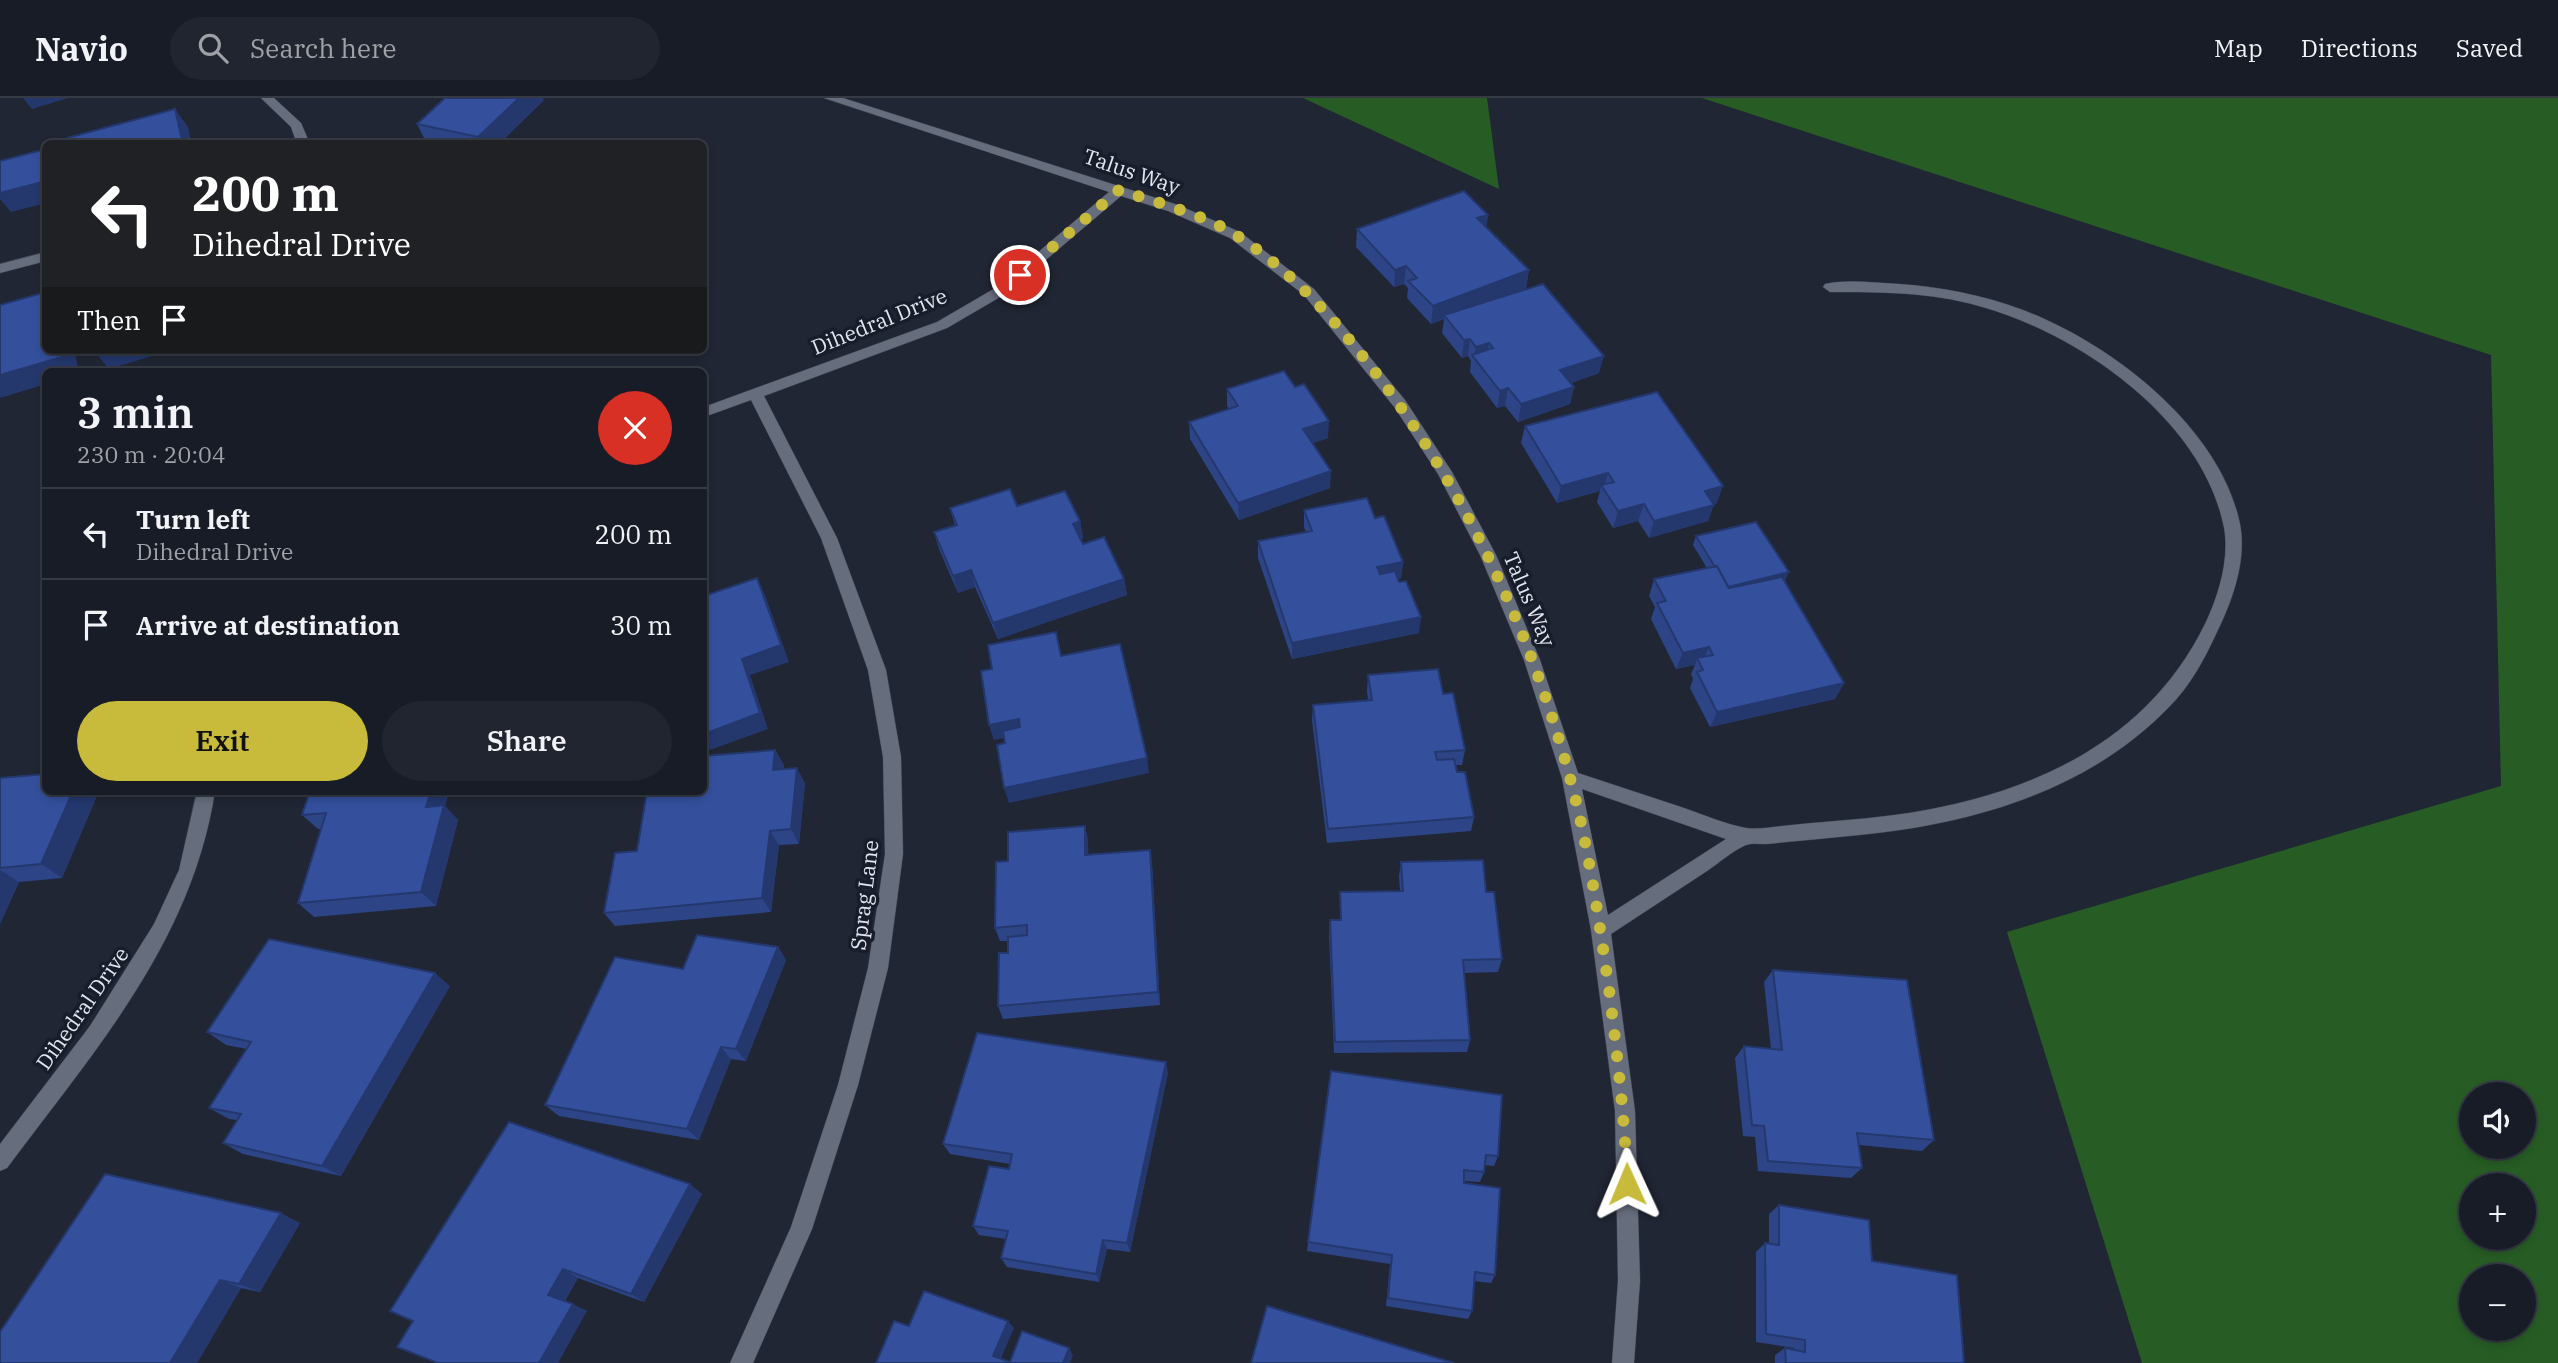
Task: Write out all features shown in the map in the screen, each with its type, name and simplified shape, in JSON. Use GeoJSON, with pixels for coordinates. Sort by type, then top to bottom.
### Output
{"type":"FeatureCollection","features":[{"type":"Feature","properties":{"kind":"street"},"geometry":{"type":"LineString","coordinates":[[267,98],[297,125],[303,140]]}},
{"type":"Feature","properties":{"kind":"street","name":"Talus Way"},"geometry":{"type":"LineString","coordinates":[[830,98],[1173,208],[1235,235],[1309,292],[1400,404],[1444,472],[1488,555],[1532,660],[1571,778],[1601,930],[1625,1111],[1629,1281],[1623,1363]]}},
{"type":"Feature","properties":{"kind":"street","name":"Dihedral Drive"},"geometry":{"type":"LineString","coordinates":[[707,411],[942,325],[1002,290],[1119,190]]}},
{"type":"Feature","properties":{"kind":"street"},"geometry":{"type":"LineString","coordinates":[[0,269],[42,257]]}},
{"type":"Feature","properties":{"kind":"street"},"geometry":{"type":"LineString","coordinates":[[1571,778],[1745,836],[1863,827],[1954,814],[2056,778],[2095,757],[2140,727],[2193,667],[2210,634],[2226,592],[2232,555],[2231,524],[2220,486],[2205,457],[2182,428],[2150,395],[2109,363],[2029,318],[1987,303],[1940,292],[1882,287],[1830,288]]}},
{"type":"Feature","properties":{"kind":"street","name":"Sprag Lane"},"geometry":{"type":"LineString","coordinates":[[741,1363],[801,1229],[848,1085],[878,968],[894,854],[892,757],[877,670],[829,538],[755,393]]}},
{"type":"Feature","properties":{"kind":"street","name":"Dihedral Drive"},"geometry":{"type":"LineString","coordinates":[[0,1161],[132,982],[179,893],[205,795]]}},
{"type":"Feature","properties":{"kind":"street"},"geometry":{"type":"LineString","coordinates":[[1601,930],[1745,836]]}},
{"type":"Feature","properties":{"kind":"green space"},"geometry":{"type":"Polygon","coordinates":[[[1303,98],[1487,98],[1499,189],[1303,98]]]}},
{"type":"Feature","properties":{"kind":"green space"},"geometry":{"type":"Polygon","coordinates":[[[1702,98],[2558,98],[2558,1363],[2142,1363],[2007,932],[2501,786],[2491,355],[1702,98]]]}},
{"type":"Feature","properties":{"kind":"building"},"geometry":{"type":"Polygon","coordinates":[[[445,98],[519,98],[478,137],[417,124],[445,98]]]}},
{"type":"Feature","properties":{"kind":"building"},"geometry":{"type":"Polygon","coordinates":[[[175,109],[182,140],[67,140],[175,109]]]}},
{"type":"Feature","properties":{"kind":"building"},"geometry":{"type":"Polygon","coordinates":[[[42,150],[42,182],[0,193],[0,161],[42,150]]]}},
{"type":"Feature","properties":{"kind":"building"},"geometry":{"type":"Polygon","coordinates":[[[1464,191],[1488,215],[1477,218],[1529,270],[1433,306],[1408,281],[1417,278],[1406,266],[1395,270],[1357,229],[1464,191]]]}},
{"type":"Feature","properties":{"kind":"building"},"geometry":{"type":"Polygon","coordinates":[[[1543,284],[1604,356],[1560,370],[1574,387],[1521,404],[1508,388],[1500,391],[1472,355],[1493,348],[1489,343],[1476,347],[1470,339],[1464,340],[1444,315],[1543,284]]]}},
{"type":"Feature","properties":{"kind":"building"},"geometry":{"type":"Polygon","coordinates":[[[42,293],[42,354],[62,354],[62,357],[0,375],[0,305],[42,293]]]}},
{"type":"Feature","properties":{"kind":"building"},"geometry":{"type":"Polygon","coordinates":[[[1284,371],[1295,387],[1304,384],[1329,421],[1303,429],[1331,471],[1238,503],[1189,422],[1238,406],[1227,389],[1284,371]]]}},
{"type":"Feature","properties":{"kind":"building"},"geometry":{"type":"Polygon","coordinates":[[[1657,392],[1723,486],[1705,491],[1714,505],[1654,521],[1644,504],[1618,511],[1601,485],[1614,482],[1608,473],[1561,486],[1525,426],[1657,392]]]}},
{"type":"Feature","properties":{"kind":"building"},"geometry":{"type":"Polygon","coordinates":[[[1010,489],[1017,506],[1065,491],[1080,521],[1073,524],[1083,544],[1104,537],[1124,579],[993,623],[971,570],[953,576],[934,532],[957,525],[950,508],[1010,489]]]}},
{"type":"Feature","properties":{"kind":"building"},"geometry":{"type":"Polygon","coordinates":[[[1367,498],[1375,518],[1384,516],[1403,562],[1377,567],[1380,574],[1395,571],[1399,582],[1406,581],[1421,617],[1292,643],[1258,541],[1312,531],[1304,510],[1367,498]]]}},
{"type":"Feature","properties":{"kind":"building"},"geometry":{"type":"Polygon","coordinates":[[[1756,522],[1789,572],[1728,587],[1696,536],[1756,522]]]}},
{"type":"Feature","properties":{"kind":"building"},"geometry":{"type":"Polygon","coordinates":[[[1717,566],[1729,588],[1782,577],[1844,683],[1717,712],[1697,672],[1703,670],[1697,658],[1713,655],[1709,647],[1683,653],[1657,603],[1666,601],[1654,579],[1717,566]]]}},
{"type":"Feature","properties":{"kind":"building"},"geometry":{"type":"Polygon","coordinates":[[[757,578],[781,645],[742,659],[760,713],[707,733],[707,595],[757,578]]]}},
{"type":"Feature","properties":{"kind":"building"},"geometry":{"type":"Polygon","coordinates":[[[1056,632],[1061,656],[1120,644],[1147,758],[1004,788],[997,745],[1005,743],[1003,731],[1020,727],[1019,719],[989,725],[981,671],[992,669],[988,645],[1056,632]]]}},
{"type":"Feature","properties":{"kind":"building"},"geometry":{"type":"Polygon","coordinates":[[[1438,669],[1443,694],[1453,693],[1465,750],[1435,752],[1437,760],[1454,759],[1457,772],[1465,772],[1474,817],[1328,829],[1313,705],[1372,700],[1368,675],[1438,669]]]}},
{"type":"Feature","properties":{"kind":"building"},"geometry":{"type":"Polygon","coordinates":[[[775,750],[773,770],[797,768],[791,829],[770,831],[762,898],[604,913],[615,853],[637,851],[646,795],[707,795],[707,756],[775,750]]]}},
{"type":"Feature","properties":{"kind":"building"},"geometry":{"type":"Polygon","coordinates":[[[42,774],[42,795],[71,795],[41,864],[0,868],[0,778],[42,774]]]}},
{"type":"Feature","properties":{"kind":"building"},"geometry":{"type":"Polygon","coordinates":[[[309,795],[430,795],[426,807],[444,805],[421,892],[298,903],[326,813],[302,815],[309,795]]]}},
{"type":"Feature","properties":{"kind":"building"},"geometry":{"type":"Polygon","coordinates":[[[1085,826],[1085,855],[1150,850],[1158,992],[998,1006],[999,953],[1008,953],[1008,937],[1027,935],[1027,925],[995,928],[996,862],[1008,861],[1008,832],[1085,826]]]}},
{"type":"Feature","properties":{"kind":"building"},"geometry":{"type":"Polygon","coordinates":[[[1483,860],[1486,892],[1494,892],[1502,959],[1463,960],[1470,1040],[1335,1042],[1330,920],[1341,920],[1340,892],[1403,891],[1401,862],[1483,860]]]}},
{"type":"Feature","properties":{"kind":"building"},"geometry":{"type":"Polygon","coordinates":[[[697,935],[778,947],[736,1049],[721,1047],[687,1129],[545,1105],[615,957],[683,969],[697,935]]]}},
{"type":"Feature","properties":{"kind":"building"},"geometry":{"type":"Polygon","coordinates":[[[269,939],[435,973],[322,1166],[223,1143],[241,1114],[209,1108],[251,1042],[207,1032],[269,939]]]}},
{"type":"Feature","properties":{"kind":"building"},"geometry":{"type":"Polygon","coordinates":[[[1773,970],[1907,980],[1934,1140],[1857,1133],[1862,1168],[1768,1161],[1764,1126],[1752,1125],[1744,1046],[1782,1050],[1773,970]]]}},
{"type":"Feature","properties":{"kind":"building"},"geometry":{"type":"Polygon","coordinates":[[[977,1033],[1166,1062],[1127,1243],[1103,1240],[1096,1274],[1001,1258],[1008,1231],[973,1226],[989,1166],[1009,1169],[1012,1154],[943,1144],[977,1033]]]}},
{"type":"Feature","properties":{"kind":"building"},"geometry":{"type":"Polygon","coordinates":[[[1331,1071],[1502,1095],[1498,1156],[1486,1155],[1484,1172],[1464,1170],[1464,1183],[1500,1188],[1495,1275],[1475,1272],[1472,1311],[1388,1298],[1392,1255],[1308,1242],[1331,1071]]]}},
{"type":"Feature","properties":{"kind":"building"},"geometry":{"type":"Polygon","coordinates":[[[509,1122],[690,1184],[631,1294],[563,1269],[548,1295],[573,1304],[539,1363],[438,1363],[397,1347],[413,1321],[390,1311],[509,1122]]]}},
{"type":"Feature","properties":{"kind":"building"},"geometry":{"type":"Polygon","coordinates":[[[105,1174],[281,1213],[239,1284],[220,1280],[170,1363],[0,1363],[0,1332],[105,1174]]]}},
{"type":"Feature","properties":{"kind":"building"},"geometry":{"type":"Polygon","coordinates":[[[1779,1205],[1869,1220],[1872,1261],[1957,1275],[1964,1363],[1786,1363],[1785,1348],[1805,1352],[1805,1340],[1766,1334],[1765,1243],[1779,1245],[1779,1205]]]}},
{"type":"Feature","properties":{"kind":"building"},"geometry":{"type":"Polygon","coordinates":[[[924,1291],[1008,1321],[993,1356],[1010,1362],[1022,1331],[1069,1348],[1063,1363],[876,1363],[894,1321],[909,1326],[924,1291]]]}},
{"type":"Feature","properties":{"kind":"building"},"geometry":{"type":"Polygon","coordinates":[[[1267,1306],[1454,1363],[1251,1363],[1267,1306]]]}},
{"type":"Feature","properties":{"kind":"route"},"geometry":{"type":"LineString","coordinates":[[1020,275],[1119,190],[1173,208],[1235,235],[1309,292],[1400,404],[1444,472],[1488,555],[1532,660],[1571,778],[1601,930],[1625,1111],[1627,1184]]}}]}
